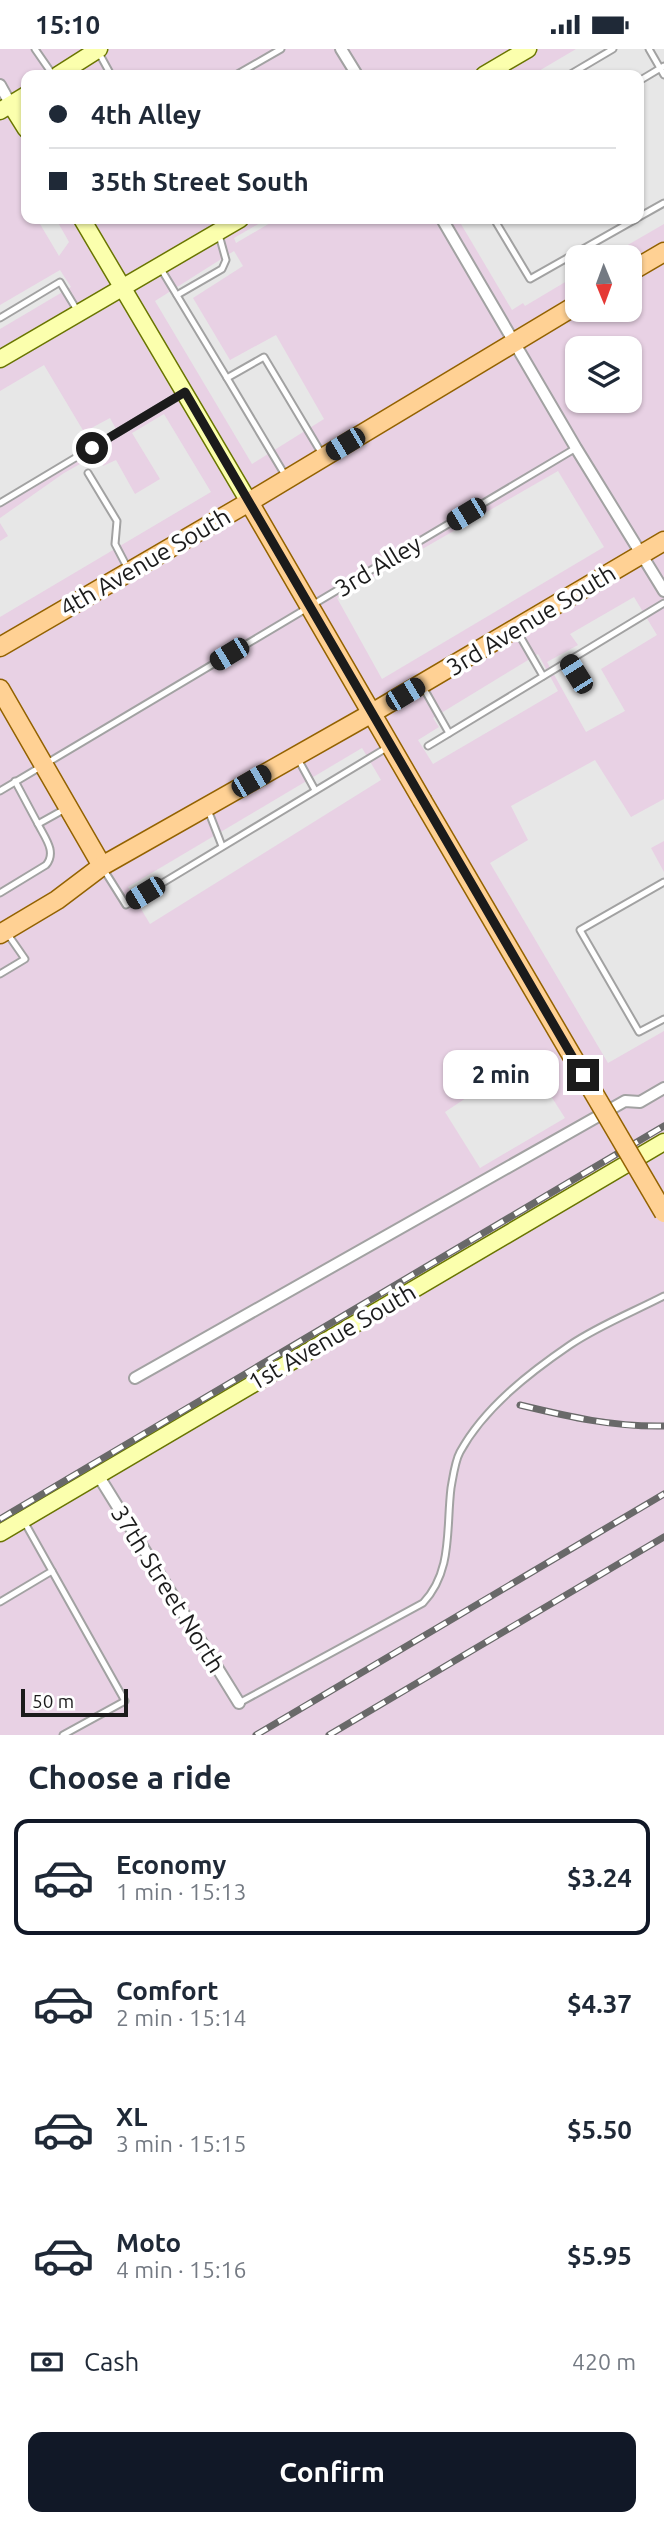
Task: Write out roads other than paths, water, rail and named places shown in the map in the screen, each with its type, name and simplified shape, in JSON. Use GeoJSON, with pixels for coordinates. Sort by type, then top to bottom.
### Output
{"type":"FeatureCollection","features":[{"type":"Feature","properties":{"kind":"main road"},"geometry":{"type":"LineString","coordinates":[[642,265],[664,252]]}},
{"type":"Feature","properties":{"kind":"main road","name":"4th Avenue South"},"geometry":{"type":"LineString","coordinates":[[0,646],[288,479],[565,312]]}},
{"type":"Feature","properties":{"kind":"main road"},"geometry":{"type":"LineString","coordinates":[[249,502],[664,1213]]}},
{"type":"Feature","properties":{"kind":"main road","name":"3rd Avenue South"},"geometry":{"type":"LineString","coordinates":[[3,932],[57,900],[102,866],[372,713],[664,541]]}},
{"type":"Feature","properties":{"kind":"main road"},"geometry":{"type":"LineString","coordinates":[[0,689],[102,866]]}},
{"type":"Feature","properties":{"kind":"street"},"geometry":{"type":"LineString","coordinates":[[341,49],[353,70]]}},
{"type":"Feature","properties":{"kind":"street"},"geometry":{"type":"LineString","coordinates":[[506,70],[528,49]]}},
{"type":"Feature","properties":{"kind":"street"},"geometry":{"type":"LineString","coordinates":[[64,70],[98,50]]}},
{"type":"Feature","properties":{"kind":"street"},"geometry":{"type":"LineString","coordinates":[[0,85],[6,108],[21,124]]}},
{"type":"Feature","properties":{"kind":"street"},"geometry":{"type":"LineString","coordinates":[[6,108],[21,98]]}},
{"type":"Feature","properties":{"kind":"street"},"geometry":{"type":"LineString","coordinates":[[85,224],[249,502]]}},
{"type":"Feature","properties":{"kind":"street"},"geometry":{"type":"LineString","coordinates":[[0,359],[231,224]]}},
{"type":"Feature","properties":{"kind":"street"},"geometry":{"type":"LineString","coordinates":[[445,224],[576,448],[664,591]]}},
{"type":"Feature","properties":{"kind":"street"},"geometry":{"type":"LineString","coordinates":[[135,1378],[625,1101],[640,1102],[664,1089]]}},
{"type":"Feature","properties":{"kind":"street","name":"1st Avenue South"},"geometry":{"type":"LineString","coordinates":[[0,1534],[664,1142]]}},
{"type":"Feature","properties":{"kind":"street","name":"37th Street North"},"geometry":{"type":"LineString","coordinates":[[98,1475],[239,1703]]}},
{"type":"Feature","properties":{"kind":"lane"},"geometry":{"type":"LineString","coordinates":[[35,49],[51,70]]}},
{"type":"Feature","properties":{"kind":"lane"},"geometry":{"type":"LineString","coordinates":[[245,70],[281,49]]}},
{"type":"Feature","properties":{"kind":"lane"},"geometry":{"type":"LineString","coordinates":[[577,70],[613,49]]}},
{"type":"Feature","properties":{"kind":"lane"},"geometry":{"type":"LineString","coordinates":[[649,49],[662,67],[664,75]]}},
{"type":"Feature","properties":{"kind":"lane"},"geometry":{"type":"LineString","coordinates":[[98,50],[108,70]]}},
{"type":"Feature","properties":{"kind":"lane"},"geometry":{"type":"LineString","coordinates":[[644,79],[662,67]]}},
{"type":"Feature","properties":{"kind":"lane"},"geometry":{"type":"LineString","coordinates":[[644,214],[664,203]]}},
{"type":"Feature","properties":{"kind":"lane"},"geometry":{"type":"LineString","coordinates":[[498,224],[530,278],[626,224]]}},
{"type":"Feature","properties":{"kind":"lane"},"geometry":{"type":"LineString","coordinates":[[177,295],[222,269],[226,260],[218,231]]}},
{"type":"Feature","properties":{"kind":"lane"},"geometry":{"type":"LineString","coordinates":[[159,266],[288,479]]}},
{"type":"Feature","properties":{"kind":"lane"},"geometry":{"type":"LineString","coordinates":[[0,318],[60,282],[79,312]]}},
{"type":"Feature","properties":{"kind":"lane"},"geometry":{"type":"LineString","coordinates":[[227,378],[264,357],[323,457]]}},
{"type":"Feature","properties":{"kind":"lane"},"geometry":{"type":"LineString","coordinates":[[0,503],[185,392]]}},
{"type":"Feature","properties":{"kind":"lane","name":"3rd Alley"},"geometry":{"type":"LineString","coordinates":[[0,791],[576,448]]}},
{"type":"Feature","properties":{"kind":"lane"},"geometry":{"type":"LineString","coordinates":[[88,474],[117,521],[115,544],[129,572]]}},
{"type":"Feature","properties":{"kind":"lane"},"geometry":{"type":"LineString","coordinates":[[428,746],[664,603]]}},
{"type":"Feature","properties":{"kind":"lane"},"geometry":{"type":"LineString","coordinates":[[515,629],[543,676]]}},
{"type":"Feature","properties":{"kind":"lane"},"geometry":{"type":"LineString","coordinates":[[568,661],[584,687]]}},
{"type":"Feature","properties":{"kind":"lane"},"geometry":{"type":"LineString","coordinates":[[422,684],[449,733]]}},
{"type":"Feature","properties":{"kind":"lane"},"geometry":{"type":"LineString","coordinates":[[102,866],[126,905],[391,745]]}},
{"type":"Feature","properties":{"kind":"lane"},"geometry":{"type":"LineString","coordinates":[[296,755],[315,790]]}},
{"type":"Feature","properties":{"kind":"lane"},"geometry":{"type":"LineString","coordinates":[[0,893],[51,860],[52,852],[15,781]]}},
{"type":"Feature","properties":{"kind":"lane"},"geometry":{"type":"LineString","coordinates":[[207,806],[222,846]]}},
{"type":"Feature","properties":{"kind":"lane"},"geometry":{"type":"LineString","coordinates":[[38,824],[68,807]]}},
{"type":"Feature","properties":{"kind":"lane"},"geometry":{"type":"LineString","coordinates":[[664,882],[580,930],[639,1032],[664,1019]]}},
{"type":"Feature","properties":{"kind":"lane"},"geometry":{"type":"LineString","coordinates":[[0,974],[25,959],[3,932]]}},
{"type":"Feature","properties":{"kind":"lane"},"geometry":{"type":"LineString","coordinates":[[608,1111],[636,1158]]}},
{"type":"Feature","properties":{"kind":"lane"},"geometry":{"type":"LineString","coordinates":[[239,1703],[423,1603],[441,1578],[446,1553],[451,1486],[458,1454],[475,1428],[508,1393],[571,1344],[664,1296]]}},
{"type":"Feature","properties":{"kind":"lane"},"geometry":{"type":"LineString","coordinates":[[23,1520],[125,1701],[63,1735]]}},
{"type":"Feature","properties":{"kind":"lane"},"geometry":{"type":"LineString","coordinates":[[0,1602],[52,1571]]}},
{"type":"Feature","properties":{"kind":"railway"},"geometry":{"type":"LineString","coordinates":[[0,1519],[664,1126]]}},
{"type":"Feature","properties":{"kind":"railway"},"geometry":{"type":"LineString","coordinates":[[520,1405],[609,1423],[664,1426]]}},
{"type":"Feature","properties":{"kind":"railway"},"geometry":{"type":"LineString","coordinates":[[256,1735],[664,1494]]}},
{"type":"Feature","properties":{"kind":"railway"},"geometry":{"type":"LineString","coordinates":[[329,1735],[664,1537]]}}]}
